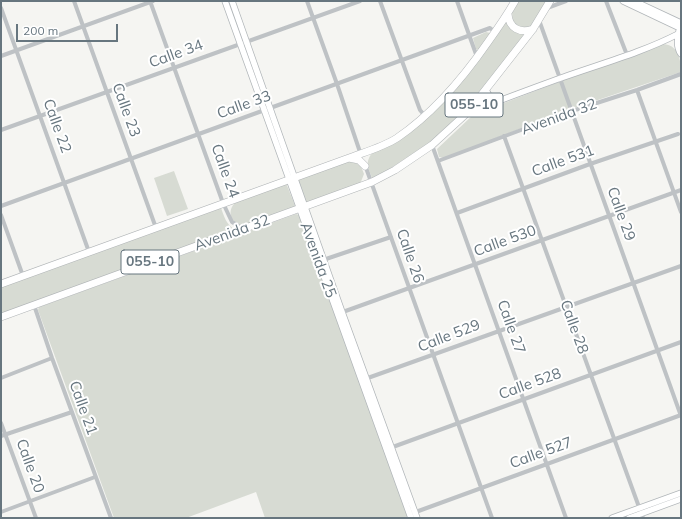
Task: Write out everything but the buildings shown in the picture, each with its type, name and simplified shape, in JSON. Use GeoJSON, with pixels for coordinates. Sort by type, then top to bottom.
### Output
{"type":"FeatureCollection","features":[{"type":"Feature","properties":{"kind":"highway","name":"055-10"},"geometry":{"type":"LineString","coordinates":[[360,153],[396,139],[425,116],[446,96],[496,32],[515,1]]}},
{"type":"Feature","properties":{"kind":"highway","name":"055-10"},"geometry":{"type":"LineString","coordinates":[[372,182],[395,170],[432,145],[468,112],[539,20],[548,4]]}},
{"type":"Feature","properties":{"kind":"highway"},"geometry":{"type":"LineString","coordinates":[[508,14],[510,22],[515,29],[524,31],[532,29]]}},
{"type":"Feature","properties":{"kind":"highway","name":"Avenida 32"},"geometry":{"type":"LineString","coordinates":[[1,284],[360,153]]}},
{"type":"Feature","properties":{"kind":"highway"},"geometry":{"type":"LineString","coordinates":[[349,158],[359,160],[366,166]]}},
{"type":"Feature","properties":{"kind":"highway","name":"Avenida 32"},"geometry":{"type":"LineString","coordinates":[[1,317],[372,182]]}},
{"type":"Feature","properties":{"kind":"main road","name":"Avenida 25"},"geometry":{"type":"LineString","coordinates":[[225,1],[243,43],[413,516]]}},
{"type":"Feature","properties":{"kind":"main road","name":"Avenida 25"},"geometry":{"type":"LineString","coordinates":[[232,1],[243,43]]}},
{"type":"Feature","properties":{"kind":"main road"},"geometry":{"type":"LineString","coordinates":[[623,1],[680,28]]}},
{"type":"Feature","properties":{"kind":"main road"},"geometry":{"type":"LineString","coordinates":[[634,1],[680,28]]}},
{"type":"Feature","properties":{"kind":"main road"},"geometry":{"type":"LineString","coordinates":[[468,112],[662,42],[680,28]]}},
{"type":"Feature","properties":{"kind":"main road"},"geometry":{"type":"LineString","coordinates":[[678,48],[680,28]]}},
{"type":"Feature","properties":{"kind":"main road"},"geometry":{"type":"LineString","coordinates":[[662,42],[669,42],[678,48],[681,54]]}},
{"type":"Feature","properties":{"kind":"main road"},"geometry":{"type":"LineString","coordinates":[[486,90],[493,103]]}},
{"type":"Feature","properties":{"kind":"main road"},"geometry":{"type":"LineString","coordinates":[[612,518],[641,513],[681,493]]}},
{"type":"Feature","properties":{"kind":"main road"},"geometry":{"type":"LineString","coordinates":[[629,518],[681,499]]}},
{"type":"Feature","properties":{"kind":"street","name":"Calle 23"},"geometry":{"type":"LineString","coordinates":[[74,1],[156,228]]}},
{"type":"Feature","properties":{"kind":"street"},"geometry":{"type":"LineString","coordinates":[[1,56],[151,1]]}},
{"type":"Feature","properties":{"kind":"street","name":"Calle 24"},"geometry":{"type":"LineString","coordinates":[[151,1],[223,203],[232,222],[243,229]]}},
{"type":"Feature","properties":{"kind":"street","name":"Calle 26"},"geometry":{"type":"LineString","coordinates":[[307,1],[338,84],[360,153],[372,182],[492,518]]}},
{"type":"Feature","properties":{"kind":"street","name":"Calle 34"},"geometry":{"type":"LineString","coordinates":[[1,130],[360,1]]}},
{"type":"Feature","properties":{"kind":"street"},"geometry":{"type":"LineString","coordinates":[[380,1],[420,110],[425,116]]}},
{"type":"Feature","properties":{"kind":"street"},"geometry":{"type":"LineString","coordinates":[[457,1],[477,57]]}},
{"type":"Feature","properties":{"kind":"street"},"geometry":{"type":"LineString","coordinates":[[548,4],[566,1]]}},
{"type":"Feature","properties":{"kind":"street"},"geometry":{"type":"LineString","coordinates":[[606,1],[627,55]]}},
{"type":"Feature","properties":{"kind":"street","name":"Calle 22"},"geometry":{"type":"LineString","coordinates":[[1,8],[89,252]]}},
{"type":"Feature","properties":{"kind":"street","name":"Calle 29"},"geometry":{"type":"LineString","coordinates":[[539,20],[681,415]]}},
{"type":"Feature","properties":{"kind":"street","name":"Calle 33"},"geometry":{"type":"LineString","coordinates":[[1,206],[490,28],[496,32]]}},
{"type":"Feature","properties":{"kind":"street","name":"Avenida 32"},"geometry":{"type":"LineString","coordinates":[[438,161],[572,111],[681,74]]}},
{"type":"Feature","properties":{"kind":"street"},"geometry":{"type":"LineString","coordinates":[[637,90],[681,212]]}},
{"type":"Feature","properties":{"kind":"street","name":"Calle 531"},"geometry":{"type":"LineString","coordinates":[[457,213],[590,164],[678,134]]}},
{"type":"Feature","properties":{"kind":"street","name":"Calle 28"},"geometry":{"type":"LineString","coordinates":[[504,136],[641,513]]}},
{"type":"Feature","properties":{"kind":"street","name":"Calle 27"},"geometry":{"type":"LineString","coordinates":[[432,145],[566,518]]}},
{"type":"Feature","properties":{"kind":"street","name":"Calle 530"},"geometry":{"type":"LineString","coordinates":[[340,313],[681,190]]}},
{"type":"Feature","properties":{"kind":"street"},"geometry":{"type":"LineString","coordinates":[[1,214],[23,276]]}},
{"type":"Feature","properties":{"kind":"street"},"geometry":{"type":"LineString","coordinates":[[321,261],[391,237]]}},
{"type":"Feature","properties":{"kind":"street","name":"Calle 529"},"geometry":{"type":"LineString","coordinates":[[364,380],[499,330],[681,266]]}},
{"type":"Feature","properties":{"kind":"street","name":"Calle 21"},"geometry":{"type":"LineString","coordinates":[[34,305],[111,518]]}},
{"type":"Feature","properties":{"kind":"street","name":"Calle 528"},"geometry":{"type":"LineString","coordinates":[[389,448],[681,342]]}},
{"type":"Feature","properties":{"kind":"street"},"geometry":{"type":"LineString","coordinates":[[1,378],[52,358]]}},
{"type":"Feature","properties":{"kind":"street"},"geometry":{"type":"LineString","coordinates":[[3,436],[72,412]]}},
{"type":"Feature","properties":{"kind":"street","name":"Calle 527"},"geometry":{"type":"LineString","coordinates":[[413,516],[482,488],[681,415]]}},
{"type":"Feature","properties":{"kind":"street","name":"Calle 20"},"geometry":{"type":"LineString","coordinates":[[1,423],[3,436],[36,518]]}},
{"type":"Feature","properties":{"kind":"street"},"geometry":{"type":"LineString","coordinates":[[1,512],[95,477]]}},
{"type":"Feature","properties":{"kind":"shaded area"},"geometry":{"type":"Polygon","coordinates":[[[518,1],[548,1],[531,26],[527,28],[520,28],[513,22],[512,12],[518,1]]]}},
{"type":"Feature","properties":{"kind":"shaded area"},"geometry":{"type":"Polygon","coordinates":[[[506,21],[514,30],[519,33],[526,34],[462,114],[438,137],[373,180],[368,163],[372,153],[420,125],[506,21]]]}},
{"type":"Feature","properties":{"kind":"shaded area"},"geometry":{"type":"Polygon","coordinates":[[[486,32],[490,33],[490,36],[479,50],[476,49],[473,38],[486,32]]]}},
{"type":"Feature","properties":{"kind":"shaded area"},"geometry":{"type":"Polygon","coordinates":[[[662,44],[672,47],[678,53],[681,72],[574,108],[444,158],[439,157],[437,149],[473,115],[634,53],[662,44]]]}},
{"type":"Feature","properties":{"kind":"shaded area"},"geometry":{"type":"Polygon","coordinates":[[[347,161],[356,163],[360,166],[364,174],[360,184],[306,204],[297,179],[347,161]]]}},
{"type":"Feature","properties":{"kind":"shaded area"},"geometry":{"type":"Polygon","coordinates":[[[174,171],[188,209],[167,216],[154,178],[174,171]]]}},
{"type":"Feature","properties":{"kind":"shaded area"},"geometry":{"type":"Polygon","coordinates":[[[286,183],[296,208],[245,226],[236,223],[231,217],[231,209],[237,201],[286,183]]]}},
{"type":"Feature","properties":{"kind":"shaded area"},"geometry":{"type":"Polygon","coordinates":[[[221,208],[227,222],[234,229],[1,315],[1,287],[221,208]]]}},
{"type":"Feature","properties":{"kind":"shaded area"},"geometry":{"type":"Polygon","coordinates":[[[296,214],[299,215],[409,518],[265,518],[256,492],[186,518],[114,518],[38,310],[39,307],[296,214]]]}}]}
